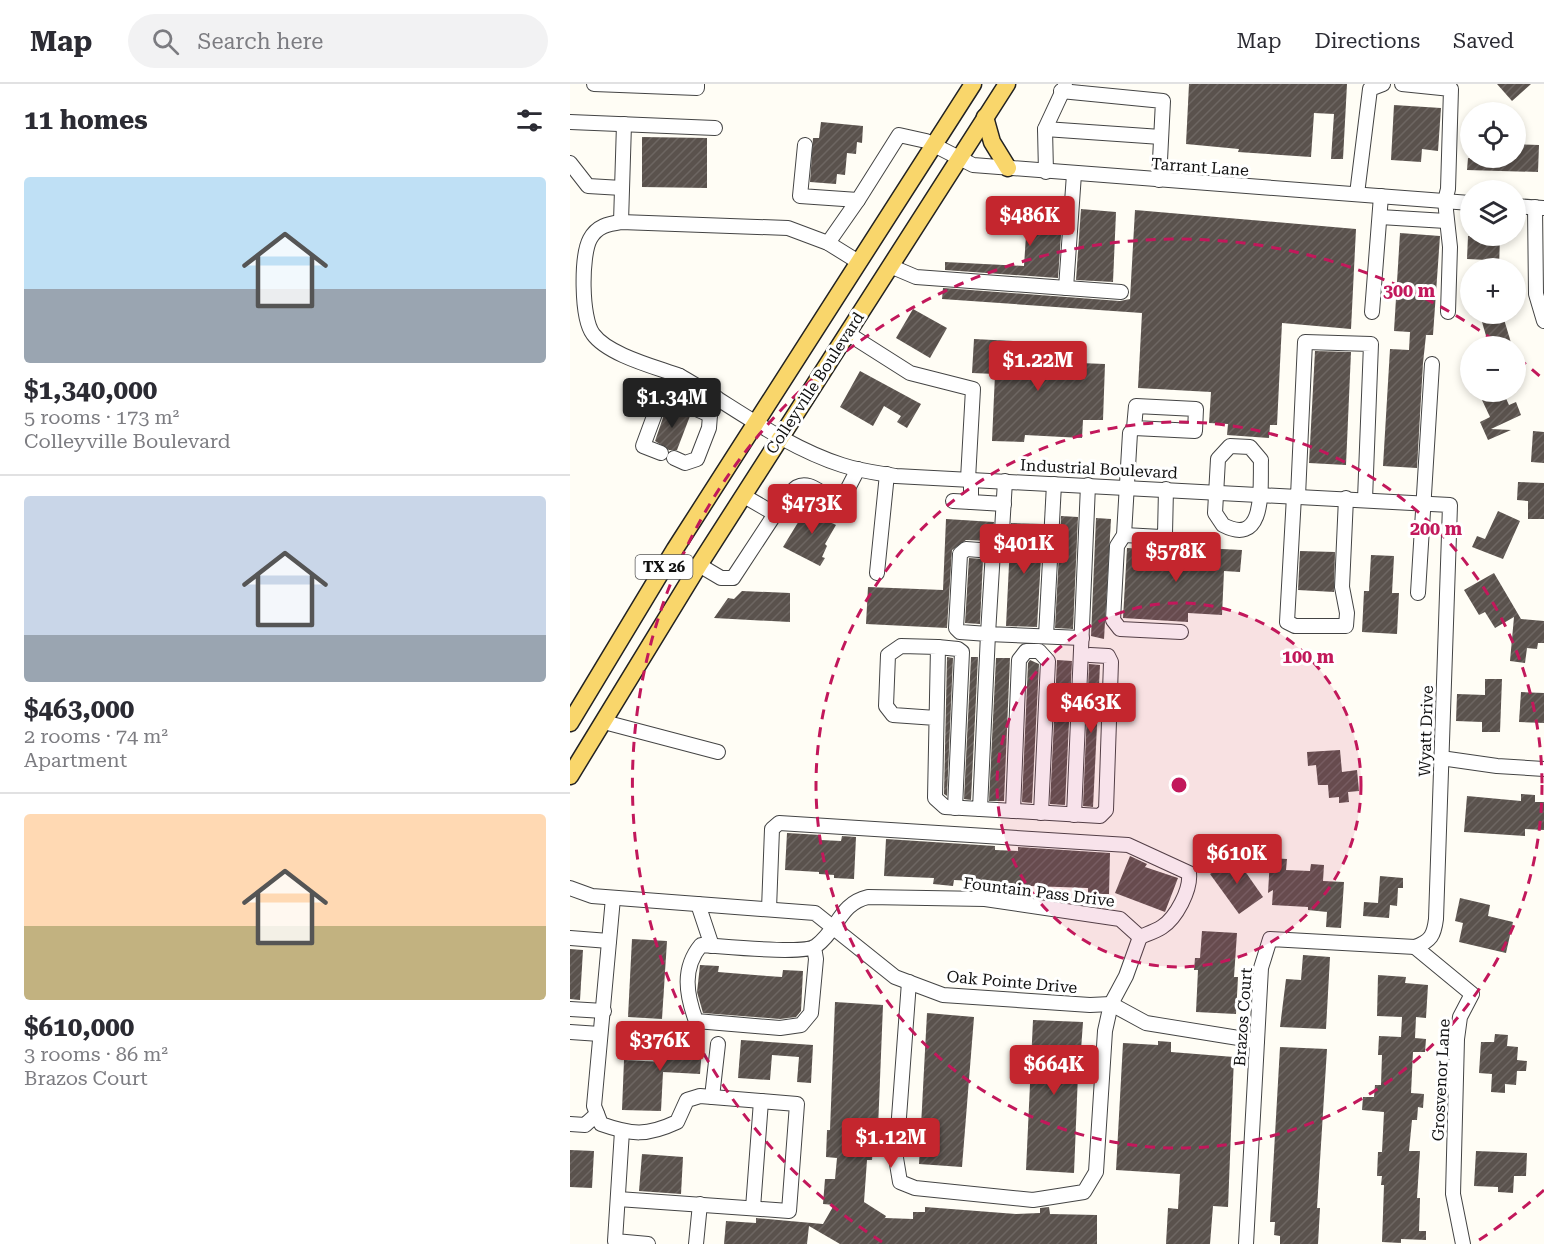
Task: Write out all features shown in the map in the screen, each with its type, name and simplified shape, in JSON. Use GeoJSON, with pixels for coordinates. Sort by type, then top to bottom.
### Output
{"type":"FeatureCollection","features":[{"type":"Feature","properties":{"kind":"main road","name":"Colleyville Boulevard"},"geometry":{"type":"LineString","coordinates":[[570,723],[675,549],[857,261],[973,84]]}},
{"type":"Feature","properties":{"kind":"main road","name":"Colleyville Boulevard"},"geometry":{"type":"LineString","coordinates":[[570,776],[780,436],[957,158],[1007,84]]}},
{"type":"Feature","properties":{"kind":"main road"},"geometry":{"type":"LineString","coordinates":[[985,117],[992,142],[1008,168]]}},
{"type":"Feature","properties":{"kind":"street"},"geometry":{"type":"LineString","coordinates":[[594,84],[697,88],[697,84]]}},
{"type":"Feature","properties":{"kind":"street"},"geometry":{"type":"LineString","coordinates":[[1357,194],[1370,89],[1383,84]]}},
{"type":"Feature","properties":{"kind":"street"},"geometry":{"type":"LineString","coordinates":[[1402,84],[1451,89],[1448,189],[1444,201],[1450,247],[1448,312]]}},
{"type":"Feature","properties":{"kind":"street"},"geometry":{"type":"LineString","coordinates":[[1046,172],[1045,129],[1064,88],[1163,101],[1159,180]]}},
{"type":"Feature","properties":{"kind":"street"},"geometry":{"type":"LineString","coordinates":[[570,122],[715,128]]}},
{"type":"Feature","properties":{"kind":"street"},"geometry":{"type":"LineString","coordinates":[[624,124],[621,222],[788,228],[828,243],[857,261]]}},
{"type":"Feature","properties":{"kind":"street"},"geometry":{"type":"LineString","coordinates":[[1045,129],[1161,137]]}},
{"type":"Feature","properties":{"kind":"street","name":"Tarrant Lane"},"geometry":{"type":"LineString","coordinates":[[858,200],[899,135],[926,141],[973,165],[1460,202]]}},
{"type":"Feature","properties":{"kind":"street"},"geometry":{"type":"LineString","coordinates":[[806,145],[800,196],[858,200]]}},
{"type":"Feature","properties":{"kind":"street"},"geometry":{"type":"LineString","coordinates":[[570,163],[588,186],[622,188]]}},
{"type":"Feature","properties":{"kind":"street"},"geometry":{"type":"LineString","coordinates":[[1066,288],[1074,174]]}},
{"type":"Feature","properties":{"kind":"street"},"geometry":{"type":"LineString","coordinates":[[1372,312],[1381,196]]}},
{"type":"Feature","properties":{"kind":"street"},"geometry":{"type":"LineString","coordinates":[[828,243],[858,200]]}},
{"type":"Feature","properties":{"kind":"street"},"geometry":{"type":"LineString","coordinates":[[1540,208],[1536,294],[1544,321]]}},
{"type":"Feature","properties":{"kind":"street"},"geometry":{"type":"LineString","coordinates":[[1380,217],[1446,220]]}},
{"type":"Feature","properties":{"kind":"street","name":"Industrial Boulevard"},"geometry":{"type":"LineString","coordinates":[[621,222],[601,226],[589,239],[585,264],[584,314],[593,334],[609,348],[680,376],[756,424],[831,460],[858,469],[887,474],[1450,505]]}},
{"type":"Feature","properties":{"kind":"street"},"geometry":{"type":"LineString","coordinates":[[570,263],[585,264]]}},
{"type":"Feature","properties":{"kind":"street"},"geometry":{"type":"LineString","coordinates":[[890,266],[916,278],[1121,292]]}},
{"type":"Feature","properties":{"kind":"street"},"geometry":{"type":"LineString","coordinates":[[847,333],[910,373],[973,389],[971,502]]}},
{"type":"Feature","properties":{"kind":"street"},"geometry":{"type":"LineString","coordinates":[[1346,498],[1342,587],[1347,613],[1346,626],[1295,626],[1287,622],[1305,342],[1371,344],[1365,499]]}},
{"type":"Feature","properties":{"kind":"street"},"geometry":{"type":"LineString","coordinates":[[1418,593],[1432,364]]}},
{"type":"Feature","properties":{"kind":"street"},"geometry":{"type":"LineString","coordinates":[[673,399],[680,376]]}},
{"type":"Feature","properties":{"kind":"street"},"geometry":{"type":"LineString","coordinates":[[710,415],[673,399],[660,400],[643,446],[685,463],[697,459],[717,398]]}},
{"type":"Feature","properties":{"kind":"street"},"geometry":{"type":"LineString","coordinates":[[1134,428],[1130,434],[1124,535],[1117,546],[1113,620],[1120,629],[1181,632]]}},
{"type":"Feature","properties":{"kind":"street"},"geometry":{"type":"LineString","coordinates":[[1230,446],[1255,450],[1262,460],[1259,514],[1250,526],[1243,529],[1229,528],[1218,520],[1215,513],[1216,492],[1220,453],[1230,446]]}},
{"type":"Feature","properties":{"kind":"street"},"geometry":{"type":"LineString","coordinates":[[699,565],[721,578],[733,578],[775,514],[795,489],[801,485],[809,486],[832,498],[843,498],[858,469]]}},
{"type":"Feature","properties":{"kind":"street"},"geometry":{"type":"LineString","coordinates":[[877,573],[887,474]]}},
{"type":"Feature","properties":{"kind":"street"},"geometry":{"type":"LineString","coordinates":[[1005,481],[1001,547],[993,551],[966,549],[960,554],[956,627],[960,632],[1082,638]]}},
{"type":"Feature","properties":{"kind":"street"},"geometry":{"type":"LineString","coordinates":[[1046,636],[1054,484]]}},
{"type":"Feature","properties":{"kind":"street"},"geometry":{"type":"LineString","coordinates":[[1074,815],[1088,485]]}},
{"type":"Feature","properties":{"kind":"street"},"geometry":{"type":"LineString","coordinates":[[1124,535],[1161,537],[1164,534],[1166,489]]}},
{"type":"Feature","properties":{"kind":"street"},"geometry":{"type":"LineString","coordinates":[[744,496],[775,514]]}},
{"type":"Feature","properties":{"kind":"street"},"geometry":{"type":"LineString","coordinates":[[954,501],[1004,504]]}},
{"type":"Feature","properties":{"kind":"street","name":"Wyatt Drive"},"geometry":{"type":"LineString","coordinates":[[1415,948],[1428,943],[1434,934],[1437,919],[1450,505]]}},
{"type":"Feature","properties":{"kind":"street"},"geometry":{"type":"LineString","coordinates":[[980,810],[993,551]]}},
{"type":"Feature","properties":{"kind":"street"},"geometry":{"type":"LineString","coordinates":[[936,718],[893,715],[886,706],[888,655],[901,646],[938,647],[958,649],[962,652],[955,808]]}},
{"type":"Feature","properties":{"kind":"street"},"geometry":{"type":"LineString","coordinates":[[938,647],[933,792],[935,798],[945,807],[1100,816],[1106,810],[1111,662],[1108,656],[1090,655]]}},
{"type":"Feature","properties":{"kind":"street"},"geometry":{"type":"LineString","coordinates":[[1013,812],[1019,660],[1026,651],[1039,651],[1048,661],[1041,813]]}},
{"type":"Feature","properties":{"kind":"street"},"geometry":{"type":"LineString","coordinates":[[604,722],[718,752]]}},
{"type":"Feature","properties":{"kind":"street"},"geometry":{"type":"LineString","coordinates":[[1441,758],[1497,766],[1544,769]]}},
{"type":"Feature","properties":{"kind":"street"},"geometry":{"type":"LineString","coordinates":[[769,909],[772,830],[779,823],[1128,845],[1189,873],[1190,881],[1177,911],[1162,927],[1140,937],[1126,976],[1111,1004],[1105,1031],[1096,1172],[1084,1192],[1033,1200],[915,1188],[900,1182],[896,1158],[909,982]]}},
{"type":"Feature","properties":{"kind":"street","name":"Oak Pointe Drive"},"geometry":{"type":"LineString","coordinates":[[570,888],[592,896],[814,913],[895,977],[944,995],[1090,1005],[1111,1004],[1146,1023],[1257,1041]]}},
{"type":"Feature","properties":{"kind":"street","name":"Fountain Pass Drive"},"geometry":{"type":"LineString","coordinates":[[814,947],[834,928],[842,912],[854,900],[868,897],[985,899],[1120,919],[1140,937]]}},
{"type":"Feature","properties":{"kind":"street"},"geometry":{"type":"LineString","coordinates":[[613,898],[594,1106],[601,1124],[622,1131],[654,1133],[678,1122],[687,1100],[700,1096],[797,1104],[789,1210],[618,1199]]}},
{"type":"Feature","properties":{"kind":"street"},"geometry":{"type":"LineString","coordinates":[[698,904],[712,946]]}},
{"type":"Feature","properties":{"kind":"street"},"geometry":{"type":"LineString","coordinates":[[570,938],[609,941]]}},
{"type":"Feature","properties":{"kind":"street","name":"Brazos Court"},"geometry":{"type":"LineString","coordinates":[[1246,1244],[1261,968],[1270,939],[1415,948]]}},
{"type":"Feature","properties":{"kind":"street"},"geometry":{"type":"LineString","coordinates":[[701,945],[798,950],[814,947],[816,959],[811,1013],[801,1025],[780,1028],[696,1020],[687,998],[690,958],[701,945]]}},
{"type":"Feature","properties":{"kind":"street","name":"Grosvenor Lane"},"geometry":{"type":"LineString","coordinates":[[1415,948],[1472,994],[1460,1017],[1457,1039],[1453,1194],[1463,1244]]}},
{"type":"Feature","properties":{"kind":"street"},"geometry":{"type":"LineString","coordinates":[[570,1009],[604,1011]]}},
{"type":"Feature","properties":{"kind":"street"},"geometry":{"type":"LineString","coordinates":[[570,1032],[600,1034]]}},
{"type":"Feature","properties":{"kind":"street"},"geometry":{"type":"LineString","coordinates":[[712,1097],[718,1044]]}},
{"type":"Feature","properties":{"kind":"street"},"geometry":{"type":"LineString","coordinates":[[753,1208],[761,1101]]}},
{"type":"Feature","properties":{"kind":"street"},"geometry":{"type":"LineString","coordinates":[[570,1124],[585,1125],[597,1114]]}},
{"type":"Feature","properties":{"kind":"street"},"geometry":{"type":"LineString","coordinates":[[622,1131],[615,1241],[648,1244]]}},
{"type":"Feature","properties":{"kind":"street"},"geometry":{"type":"LineString","coordinates":[[696,1244],[699,1204]]}},
{"type":"Feature","properties":{"kind":"building"},"geometry":{"type":"Polygon","coordinates":[[[1189,84],[1347,84],[1343,159],[1331,159],[1334,114],[1314,113],[1311,157],[1238,152],[1239,149],[1186,144],[1189,84]]]}},
{"type":"Feature","properties":{"kind":"building"},"geometry":{"type":"Polygon","coordinates":[[[1497,84],[1531,84],[1512,101],[1497,84]]]}},
{"type":"Feature","properties":{"kind":"building"},"geometry":{"type":"Polygon","coordinates":[[[1394,105],[1441,108],[1438,151],[1422,149],[1421,162],[1391,160],[1394,105]]]}},
{"type":"Feature","properties":{"kind":"building"},"geometry":{"type":"Polygon","coordinates":[[[821,122],[863,126],[862,143],[857,142],[856,154],[847,153],[845,175],[837,174],[836,184],[810,182],[813,138],[819,138],[821,122]]]}},
{"type":"Feature","properties":{"kind":"building"},"geometry":{"type":"Polygon","coordinates":[[[642,137],[707,138],[707,188],[642,187],[642,137]]]}},
{"type":"Feature","properties":{"kind":"building"},"geometry":{"type":"Polygon","coordinates":[[[1526,144],[1539,145],[1538,172],[1467,170],[1467,168],[1526,168],[1526,144]]]}},
{"type":"Feature","properties":{"kind":"building"},"geometry":{"type":"Polygon","coordinates":[[[1028,205],[1063,208],[1058,278],[945,270],[945,262],[1024,266],[1028,205]]]}},
{"type":"Feature","properties":{"kind":"building"},"geometry":{"type":"Polygon","coordinates":[[[1081,209],[1116,212],[1113,282],[1076,280],[1081,209]]]}},
{"type":"Feature","properties":{"kind":"building"},"geometry":{"type":"Polygon","coordinates":[[[1135,210],[1356,229],[1351,329],[1282,323],[1277,425],[1270,425],[1269,438],[1227,435],[1228,424],[1209,423],[1211,392],[1138,388],[1142,313],[942,299],[943,288],[1120,301],[1130,299],[1135,210]]]}},
{"type":"Feature","properties":{"kind":"building"},"geometry":{"type":"Polygon","coordinates":[[[1400,233],[1440,236],[1433,335],[1426,335],[1423,363],[1417,468],[1383,466],[1390,349],[1409,350],[1410,332],[1394,331],[1400,233]]]}},
{"type":"Feature","properties":{"kind":"building"},"geometry":{"type":"Polygon","coordinates":[[[1468,246],[1500,246],[1499,258],[1467,258],[1468,246]]]}},
{"type":"Feature","properties":{"kind":"building"},"geometry":{"type":"Polygon","coordinates":[[[913,309],[947,328],[930,358],[896,338],[913,309]]]}},
{"type":"Feature","properties":{"kind":"building"},"geometry":{"type":"Polygon","coordinates":[[[1483,324],[1505,324],[1509,336],[1486,336],[1483,324]]]}},
{"type":"Feature","properties":{"kind":"building"},"geometry":{"type":"Polygon","coordinates":[[[974,339],[1030,342],[1029,361],[1105,364],[1103,420],[1083,420],[1082,438],[1025,435],[1024,442],[992,441],[995,374],[972,373],[974,339]]]}},
{"type":"Feature","properties":{"kind":"building"},"geometry":{"type":"Polygon","coordinates":[[[1315,351],[1351,352],[1346,465],[1309,463],[1315,351]]]}},
{"type":"Feature","properties":{"kind":"building"},"geometry":{"type":"Polygon","coordinates":[[[860,371],[921,404],[907,428],[897,422],[901,416],[884,406],[873,426],[840,407],[860,371]]]}},
{"type":"Feature","properties":{"kind":"building"},"geometry":{"type":"Polygon","coordinates":[[[1483,402],[1508,402],[1509,405],[1516,402],[1521,415],[1491,429],[1511,430],[1488,440],[1480,422],[1490,417],[1483,402]]]}},
{"type":"Feature","properties":{"kind":"building"},"geometry":{"type":"Polygon","coordinates":[[[671,408],[690,416],[677,450],[669,450],[655,441],[666,409],[671,408]]]}},
{"type":"Feature","properties":{"kind":"building"},"geometry":{"type":"Polygon","coordinates":[[[1533,431],[1544,432],[1544,463],[1531,462],[1533,431]]]}},
{"type":"Feature","properties":{"kind":"building"},"geometry":{"type":"Polygon","coordinates":[[[1518,482],[1544,483],[1544,519],[1528,519],[1528,501],[1517,500],[1518,482]]]}},
{"type":"Feature","properties":{"kind":"building"},"geometry":{"type":"Polygon","coordinates":[[[808,506],[818,511],[819,508],[835,516],[832,523],[836,525],[825,544],[827,546],[822,557],[825,558],[820,566],[783,547],[808,506]]]}},
{"type":"Feature","properties":{"kind":"building"},"geometry":{"type":"Polygon","coordinates":[[[1498,511],[1520,521],[1503,559],[1472,547],[1477,536],[1485,539],[1498,511]]]}},
{"type":"Feature","properties":{"kind":"building"},"geometry":{"type":"Polygon","coordinates":[[[1061,516],[1078,517],[1073,629],[1055,628],[1061,516]]]}},
{"type":"Feature","properties":{"kind":"building"},"geometry":{"type":"Polygon","coordinates":[[[1096,518],[1111,519],[1104,639],[1091,636],[1096,518]]]}},
{"type":"Feature","properties":{"kind":"building"},"geometry":{"type":"Polygon","coordinates":[[[946,519],[994,522],[992,541],[966,540],[952,550],[947,628],[866,624],[868,587],[943,590],[946,519]]]}},
{"type":"Feature","properties":{"kind":"building"},"geometry":{"type":"Polygon","coordinates":[[[1011,523],[1043,524],[1037,627],[1006,626],[1011,523]]]}},
{"type":"Feature","properties":{"kind":"building"},"geometry":{"type":"Polygon","coordinates":[[[1127,548],[1201,552],[1201,548],[1242,550],[1240,572],[1224,571],[1222,615],[1188,613],[1188,622],[1123,618],[1127,548]]]}},
{"type":"Feature","properties":{"kind":"building"},"geometry":{"type":"Polygon","coordinates":[[[1300,551],[1335,552],[1334,592],[1298,590],[1300,551]]]}},
{"type":"Feature","properties":{"kind":"building"},"geometry":{"type":"Polygon","coordinates":[[[1371,555],[1394,556],[1392,593],[1399,593],[1397,634],[1362,632],[1364,591],[1369,591],[1371,555]]]}},
{"type":"Feature","properties":{"kind":"building"},"geometry":{"type":"Polygon","coordinates":[[[969,558],[983,559],[980,624],[965,623],[969,558]]]}},
{"type":"Feature","properties":{"kind":"building"},"geometry":{"type":"Polygon","coordinates":[[[1494,573],[1521,619],[1544,621],[1544,643],[1538,643],[1537,649],[1527,648],[1525,663],[1510,661],[1514,617],[1495,628],[1485,612],[1479,615],[1464,590],[1494,573]]]}},
{"type":"Feature","properties":{"kind":"building"},"geometry":{"type":"Polygon","coordinates":[[[742,591],[790,593],[790,622],[714,618],[728,598],[734,599],[742,591]]]}},
{"type":"Feature","properties":{"kind":"building"},"geometry":{"type":"Polygon","coordinates":[[[947,657],[953,658],[947,796],[944,794],[947,657]]]}},
{"type":"Feature","properties":{"kind":"building"},"geometry":{"type":"Polygon","coordinates":[[[971,657],[978,657],[971,800],[964,799],[971,657]]]}},
{"type":"Feature","properties":{"kind":"building"},"geometry":{"type":"Polygon","coordinates":[[[996,658],[1010,658],[1004,801],[989,801],[996,658]]]}},
{"type":"Feature","properties":{"kind":"building"},"geometry":{"type":"Polygon","coordinates":[[[1030,660],[1039,664],[1032,803],[1022,802],[1028,663],[1030,660]]]}},
{"type":"Feature","properties":{"kind":"building"},"geometry":{"type":"Polygon","coordinates":[[[1057,660],[1072,661],[1065,805],[1050,804],[1057,660]]]}},
{"type":"Feature","properties":{"kind":"building"},"geometry":{"type":"Polygon","coordinates":[[[1089,664],[1100,665],[1093,807],[1083,806],[1089,664]]]}},
{"type":"Feature","properties":{"kind":"building"},"geometry":{"type":"Polygon","coordinates":[[[1485,679],[1502,679],[1500,732],[1482,732],[1482,722],[1456,721],[1457,694],[1485,695],[1485,679]]]}},
{"type":"Feature","properties":{"kind":"building"},"geometry":{"type":"Polygon","coordinates":[[[1521,692],[1544,693],[1544,723],[1519,722],[1521,692]]]}},
{"type":"Feature","properties":{"kind":"building"},"geometry":{"type":"Polygon","coordinates":[[[1340,750],[1342,772],[1357,770],[1359,791],[1348,792],[1349,802],[1339,803],[1339,797],[1329,798],[1328,785],[1318,785],[1316,765],[1308,766],[1307,752],[1340,750]]]}},
{"type":"Feature","properties":{"kind":"building"},"geometry":{"type":"Polygon","coordinates":[[[1521,794],[1535,795],[1535,802],[1544,802],[1544,830],[1525,829],[1525,836],[1464,832],[1467,796],[1521,801],[1521,794]]]}},
{"type":"Feature","properties":{"kind":"building"},"geometry":{"type":"Polygon","coordinates":[[[787,833],[821,835],[821,840],[841,841],[842,836],[856,837],[854,879],[834,878],[834,875],[819,874],[819,872],[785,870],[787,833]]]}},
{"type":"Feature","properties":{"kind":"building"},"geometry":{"type":"Polygon","coordinates":[[[886,839],[995,846],[995,850],[1018,851],[1018,847],[1110,853],[1109,894],[1088,894],[1088,888],[1031,886],[1031,890],[1012,889],[1012,883],[954,880],[953,886],[933,884],[934,878],[884,876],[886,839]]]}},
{"type":"Feature","properties":{"kind":"building"},"geometry":{"type":"Polygon","coordinates":[[[1130,856],[1147,864],[1145,867],[1178,878],[1165,912],[1115,893],[1130,856]]]}},
{"type":"Feature","properties":{"kind":"building"},"geometry":{"type":"Polygon","coordinates":[[[1235,857],[1263,897],[1239,914],[1210,874],[1235,857]]]}},
{"type":"Feature","properties":{"kind":"building"},"geometry":{"type":"Polygon","coordinates":[[[1270,858],[1287,859],[1286,870],[1310,871],[1311,864],[1324,865],[1323,881],[1344,882],[1341,928],[1326,927],[1327,912],[1308,910],[1308,907],[1272,905],[1273,890],[1268,893],[1270,858]]]}},
{"type":"Feature","properties":{"kind":"building"},"geometry":{"type":"Polygon","coordinates":[[[1380,876],[1403,878],[1403,888],[1398,888],[1397,906],[1390,905],[1389,918],[1363,916],[1364,902],[1378,903],[1380,876]]]}},
{"type":"Feature","properties":{"kind":"building"},"geometry":{"type":"Polygon","coordinates":[[[1460,898],[1490,905],[1488,916],[1513,922],[1506,953],[1459,942],[1463,923],[1455,921],[1460,898]]]}},
{"type":"Feature","properties":{"kind":"building"},"geometry":{"type":"Polygon","coordinates":[[[1202,931],[1237,933],[1234,977],[1238,977],[1236,1014],[1196,1012],[1198,970],[1194,970],[1195,958],[1200,958],[1202,931]]]}},
{"type":"Feature","properties":{"kind":"building"},"geometry":{"type":"Polygon","coordinates":[[[632,939],[667,941],[662,1019],[628,1017],[632,939]]]}},
{"type":"Feature","properties":{"kind":"building"},"geometry":{"type":"Polygon","coordinates":[[[570,949],[583,950],[580,1000],[570,999],[570,949]]]}},
{"type":"Feature","properties":{"kind":"building"},"geometry":{"type":"Polygon","coordinates":[[[1303,955],[1330,957],[1326,1029],[1280,1027],[1286,979],[1301,980],[1303,955]]]}},
{"type":"Feature","properties":{"kind":"building"},"geometry":{"type":"Polygon","coordinates":[[[700,965],[719,966],[718,972],[782,977],[783,970],[803,971],[801,1011],[796,1017],[780,1019],[703,1013],[697,992],[700,965]]]}},
{"type":"Feature","properties":{"kind":"building"},"geometry":{"type":"Polygon","coordinates":[[[1378,975],[1406,977],[1405,983],[1428,985],[1426,1018],[1416,1017],[1415,1038],[1426,1039],[1425,1052],[1413,1052],[1411,1093],[1424,1094],[1423,1108],[1418,1107],[1417,1120],[1412,1120],[1409,1151],[1420,1151],[1417,1198],[1420,1198],[1419,1231],[1426,1231],[1426,1240],[1401,1239],[1401,1243],[1382,1242],[1384,1185],[1381,1185],[1382,1176],[1377,1176],[1378,1152],[1382,1152],[1384,1112],[1362,1110],[1363,1097],[1374,1097],[1375,1085],[1381,1085],[1382,1055],[1378,1055],[1379,1036],[1401,1037],[1402,1017],[1377,1016],[1378,975]]]}},
{"type":"Feature","properties":{"kind":"building"},"geometry":{"type":"Polygon","coordinates":[[[835,1002],[883,1005],[878,1129],[875,1129],[872,1160],[867,1160],[864,1202],[886,1216],[885,1218],[913,1219],[913,1212],[925,1212],[925,1207],[1016,1214],[1040,1213],[1040,1208],[1049,1207],[1050,1214],[1097,1215],[1097,1244],[840,1244],[809,1226],[807,1244],[724,1244],[726,1221],[756,1223],[756,1218],[823,1224],[834,1205],[823,1204],[825,1179],[835,1179],[837,1158],[826,1157],[827,1130],[830,1130],[835,1002]]]}},
{"type":"Feature","properties":{"kind":"building"},"geometry":{"type":"Polygon","coordinates":[[[927,1013],[974,1017],[962,1167],[919,1164],[927,1013]]]}},
{"type":"Feature","properties":{"kind":"building"},"geometry":{"type":"Polygon","coordinates":[[[1033,1020],[1083,1022],[1081,1050],[1079,1049],[1074,1173],[1026,1170],[1033,1020]]]}},
{"type":"Feature","properties":{"kind":"building"},"geometry":{"type":"Polygon","coordinates":[[[666,1034],[703,1036],[700,1074],[663,1072],[661,1111],[622,1110],[624,1060],[664,1062],[666,1034]]]}},
{"type":"Feature","properties":{"kind":"building"},"geometry":{"type":"Polygon","coordinates":[[[1495,1034],[1508,1035],[1507,1046],[1518,1047],[1517,1060],[1527,1061],[1526,1071],[1517,1071],[1516,1085],[1505,1084],[1505,1093],[1491,1092],[1492,1074],[1479,1073],[1481,1042],[1494,1042],[1495,1034]]]}},
{"type":"Feature","properties":{"kind":"building"},"geometry":{"type":"Polygon","coordinates":[[[741,1040],[813,1045],[811,1083],[797,1082],[799,1057],[772,1055],[770,1080],[738,1078],[741,1040]]]}},
{"type":"Feature","properties":{"kind":"building"},"geometry":{"type":"Polygon","coordinates":[[[1158,1041],[1171,1042],[1171,1052],[1234,1057],[1228,1207],[1213,1206],[1210,1244],[1166,1244],[1168,1208],[1178,1209],[1180,1174],[1116,1170],[1123,1043],[1158,1045],[1158,1041]]]}},
{"type":"Feature","properties":{"kind":"building"},"geometry":{"type":"Polygon","coordinates":[[[1280,1047],[1327,1049],[1317,1208],[1320,1208],[1318,1244],[1280,1244],[1280,1236],[1274,1235],[1275,1222],[1270,1222],[1280,1047]]]}},
{"type":"Feature","properties":{"kind":"building"},"geometry":{"type":"Polygon","coordinates":[[[570,1150],[594,1151],[592,1188],[570,1187],[570,1150]]]}},
{"type":"Feature","properties":{"kind":"building"},"geometry":{"type":"Polygon","coordinates":[[[1476,1151],[1527,1153],[1526,1176],[1514,1176],[1513,1193],[1498,1192],[1498,1187],[1474,1186],[1476,1151]]]}},
{"type":"Feature","properties":{"kind":"building"},"geometry":{"type":"Polygon","coordinates":[[[642,1154],[683,1157],[681,1194],[639,1191],[642,1154]]]}}]}
